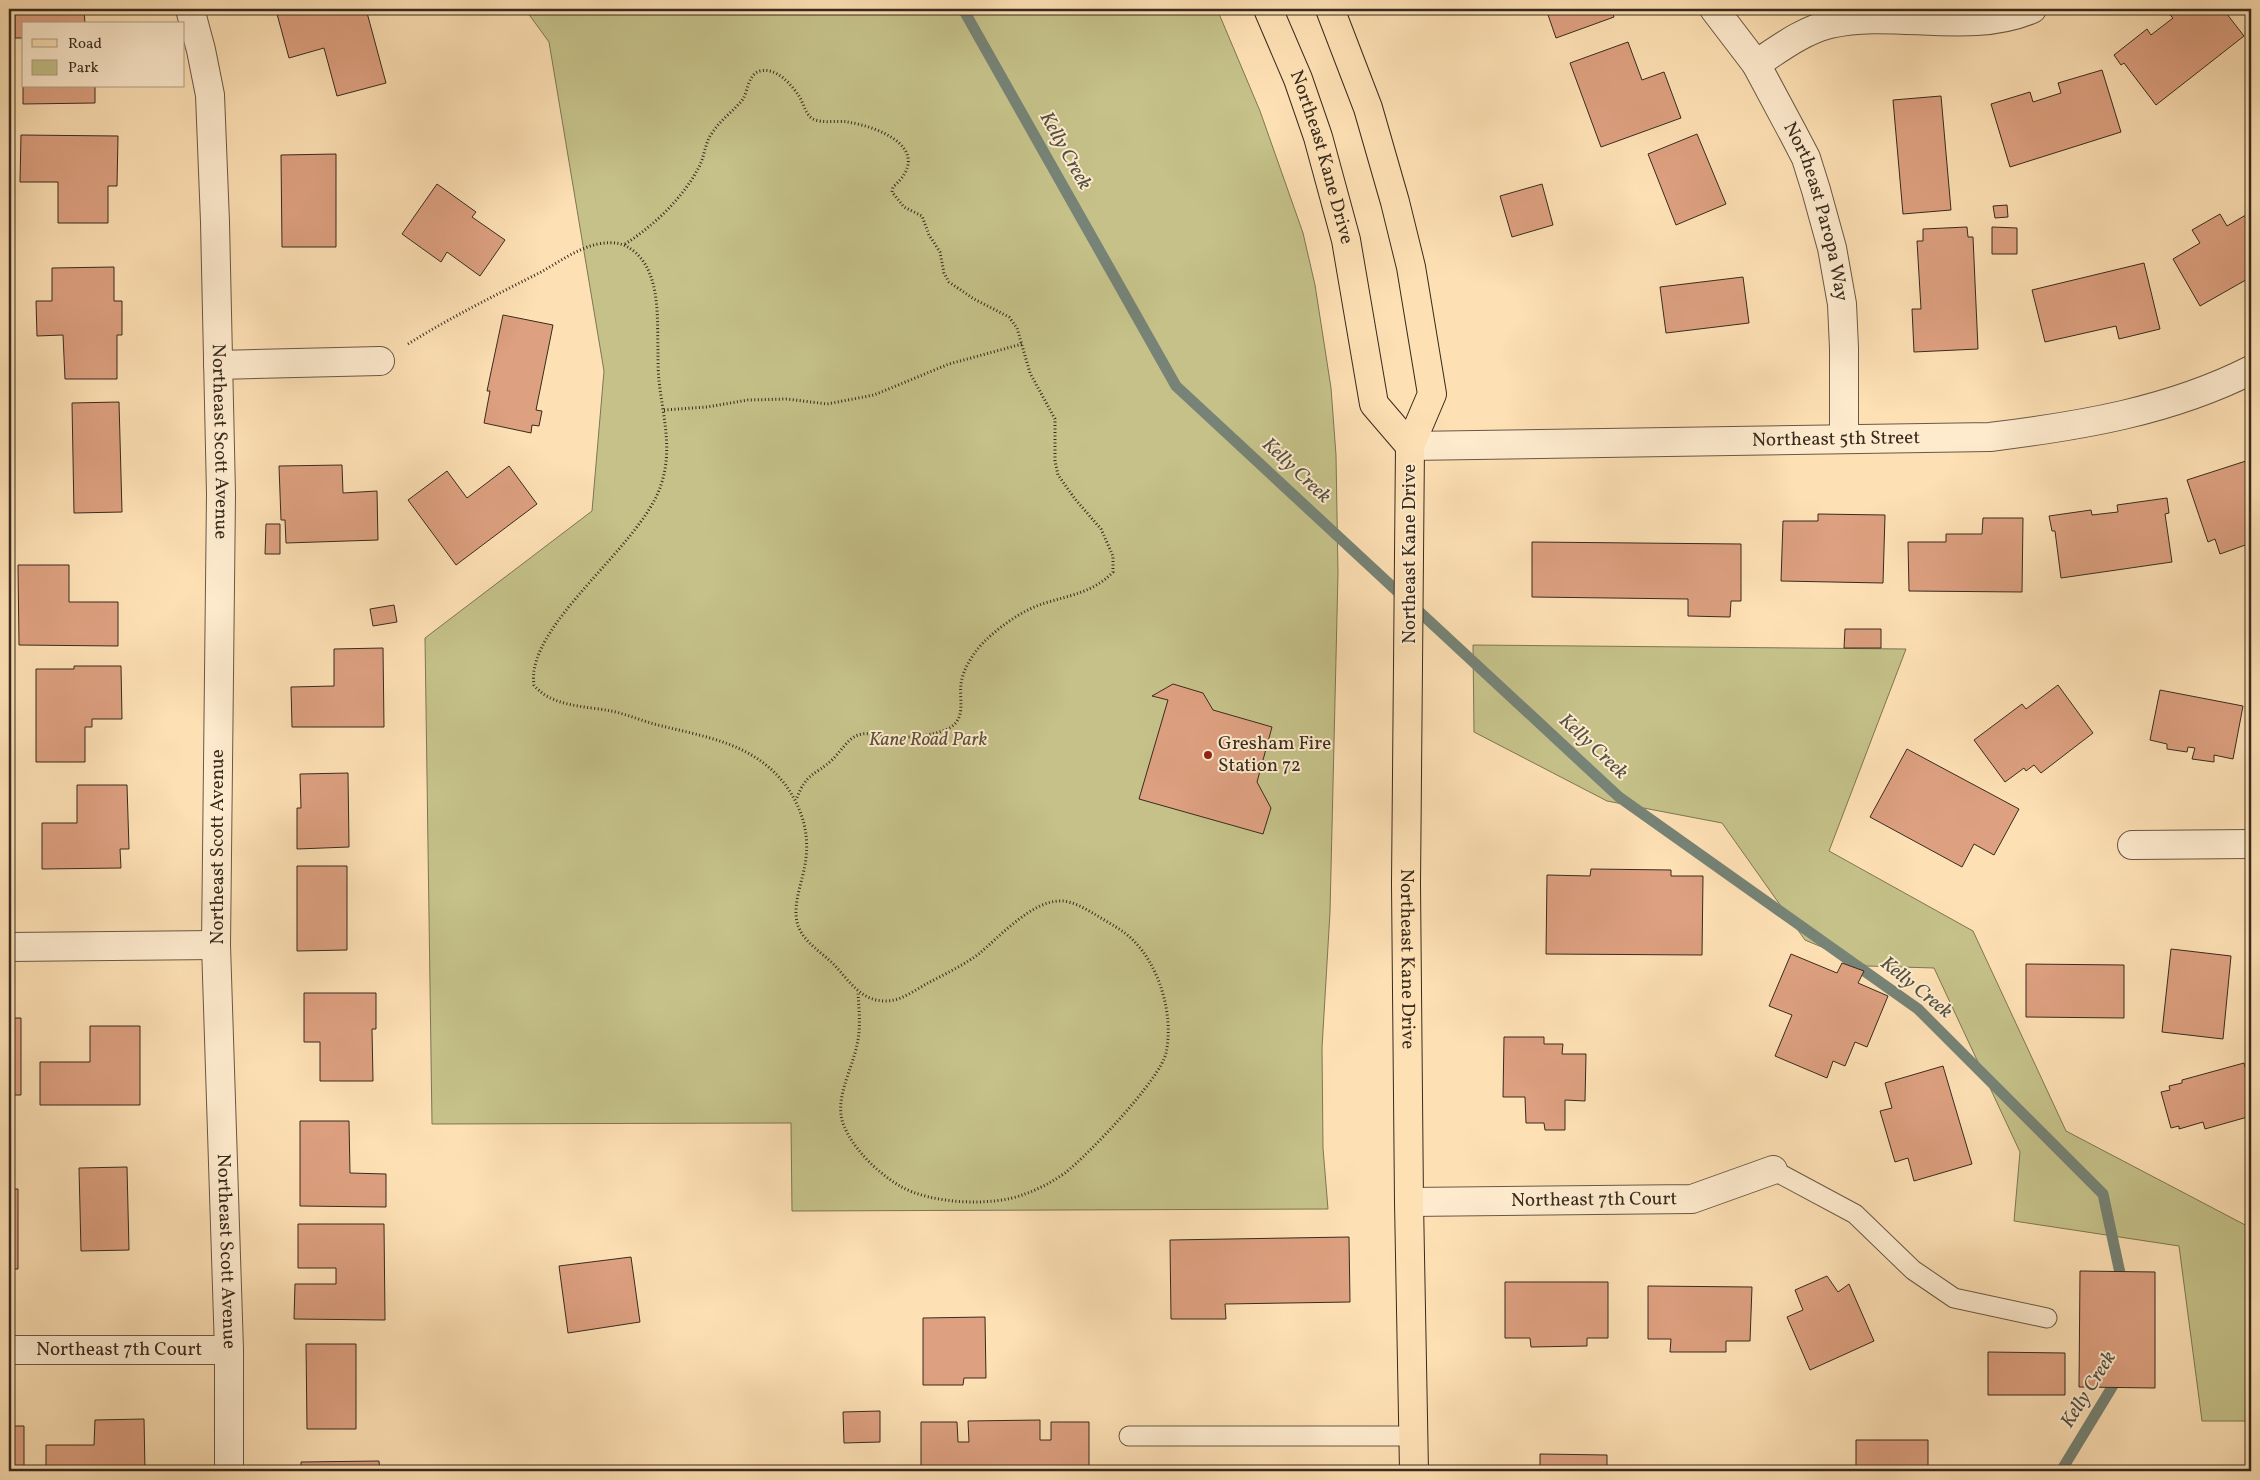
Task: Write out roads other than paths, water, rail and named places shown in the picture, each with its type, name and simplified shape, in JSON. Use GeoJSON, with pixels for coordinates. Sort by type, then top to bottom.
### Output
{"type":"FeatureCollection","features":[{"type":"Feature","properties":{"kind":"main road","name":"Northeast Kane Drive"},"geometry":{"type":"LineString","coordinates":[[1268,9],[1298,79],[1318,137],[1341,221],[1353,278],[1374,404],[1410,446]]}},
{"type":"Feature","properties":{"kind":"main road","name":"Northeast Kane Drive"},"geometry":{"type":"LineString","coordinates":[[1330,9],[1368,108],[1395,202],[1411,267],[1432,394],[1410,446],[1406,884],[1414,1471]]}},
{"type":"Feature","properties":{"kind":"street","name":"Northeast Scott Avenue"},"geometry":{"type":"LineString","coordinates":[[190,9],[210,95],[215,222],[221,494],[216,945],[229,1350],[229,1471]]}},
{"type":"Feature","properties":{"kind":"street","name":"Northeast Paropa Way"},"geometry":{"type":"LineString","coordinates":[[1714,9],[1756,64],[1806,158],[1832,248],[1842,304],[1844,438]]}},
{"type":"Feature","properties":{"kind":"street"},"geometry":{"type":"LineString","coordinates":[[1756,64],[1801,35],[1829,24],[1855,21],[1992,20],[2032,9]]}},
{"type":"Feature","properties":{"kind":"street"},"geometry":{"type":"LineString","coordinates":[[218,364],[380,362]]}},
{"type":"Feature","properties":{"kind":"street","name":"Northeast 5th Street"},"geometry":{"type":"LineString","coordinates":[[1410,446],[1990,437],[2065,428],[2140,411],[2217,387],[2251,370]]}},
{"type":"Feature","properties":{"kind":"street"},"geometry":{"type":"LineString","coordinates":[[2132,845],[2251,844]]}},
{"type":"Feature","properties":{"kind":"street"},"geometry":{"type":"LineString","coordinates":[[9,947],[216,945]]}},
{"type":"Feature","properties":{"kind":"street","name":"Northeast 7th Court"},"geometry":{"type":"LineString","coordinates":[[1409,1202],[1692,1199],[1773,1170]]}},
{"type":"Feature","properties":{"kind":"street","name":"Northeast 7th Court"},"geometry":{"type":"LineString","coordinates":[[9,1350],[229,1350]]}},
{"type":"Feature","properties":{"kind":"lane"},"geometry":{"type":"LineString","coordinates":[[1773,1170],[1855,1214],[1913,1270],[1954,1298],[2047,1318]]}},
{"type":"Feature","properties":{"kind":"lane"},"geometry":{"type":"LineString","coordinates":[[1129,1436],[1414,1436]]}},
{"type":"Feature","properties":{"kind":"waterway","name":"Kelly Creek"},"geometry":{"type":"LineString","coordinates":[[963,9],[1176,386],[1619,797],[1918,1009],[2103,1194],[2123,1287]]}},
{"type":"Feature","properties":{"kind":"waterway","name":"Kelly Creek"},"geometry":{"type":"LineString","coordinates":[[2061,1471],[2120,1374]]}},
{"type":"Feature","properties":{"kind":"place","name":"Gresham Fire Station 72"},"geometry":{"type":"Point","coordinates":[1208,755]}},
{"type":"Feature","properties":{"kind":"park label","name":"Kane Road Park"},"geometry":{"type":"Point","coordinates":[928,740]}}]}
